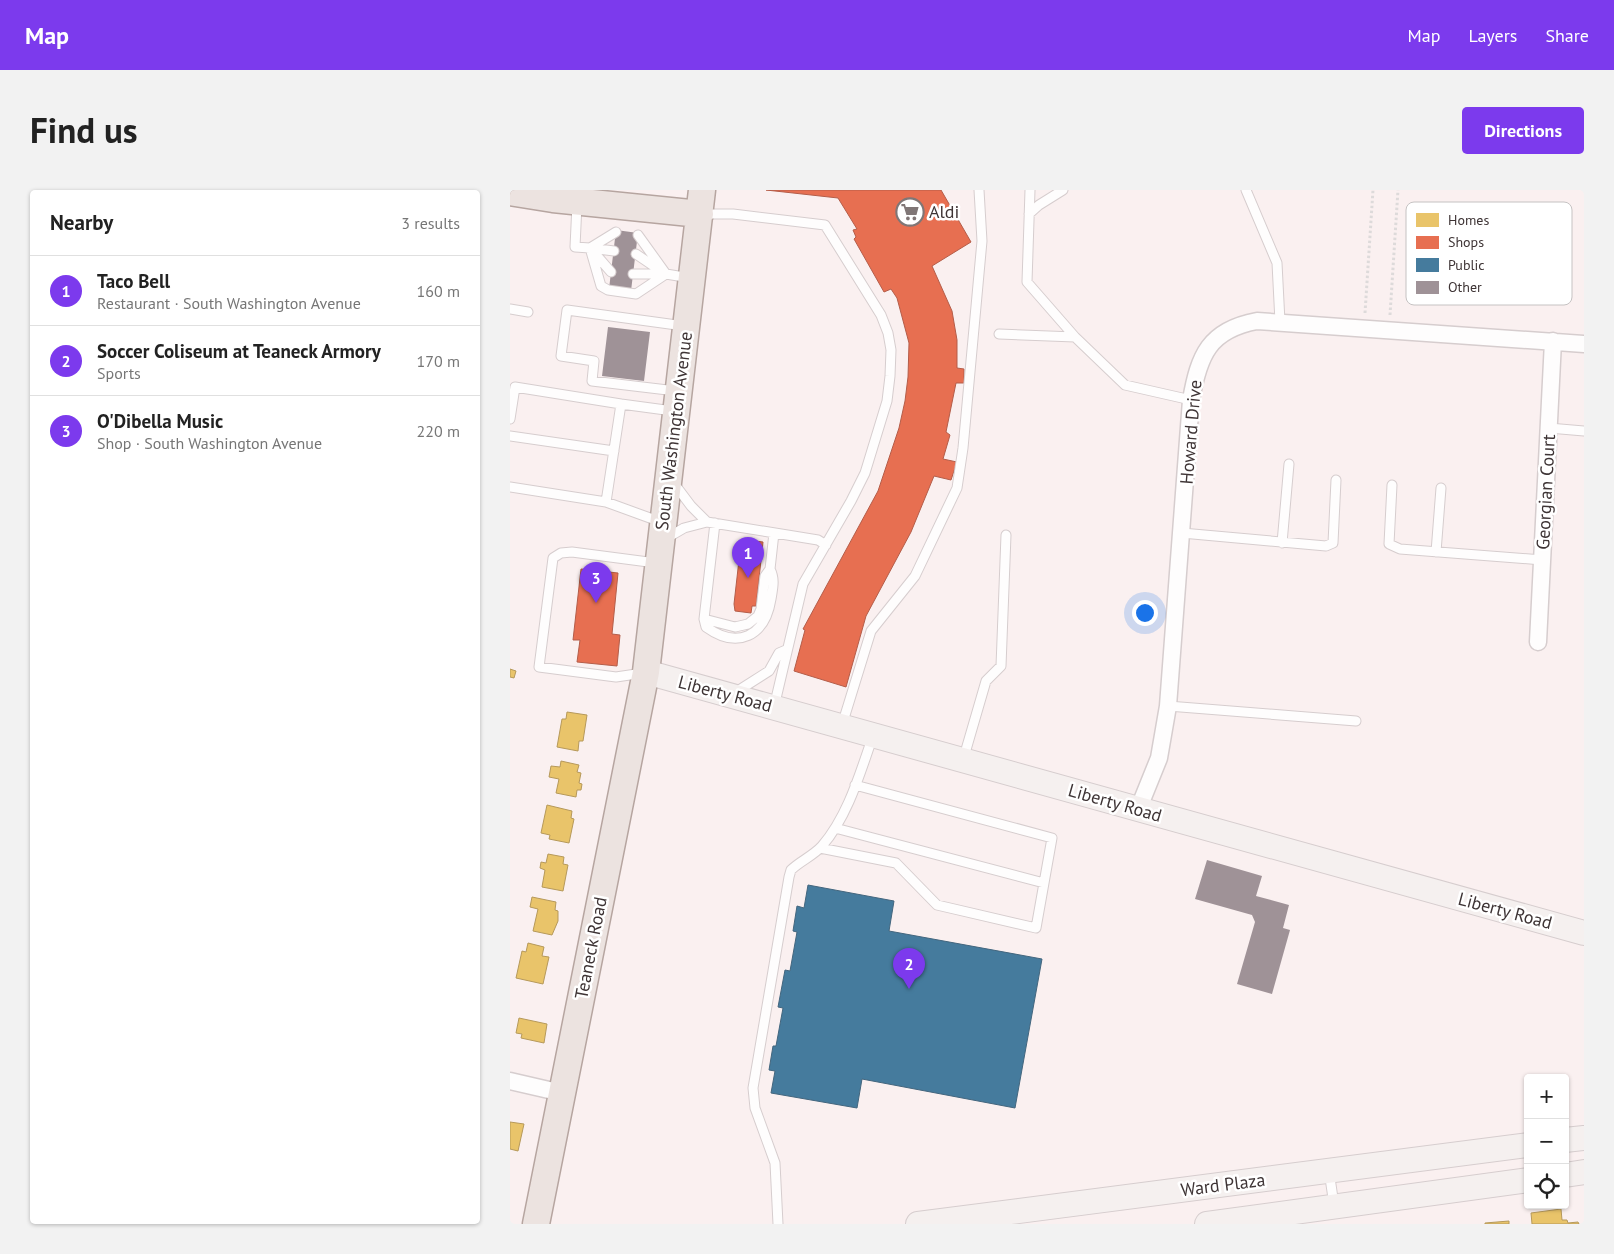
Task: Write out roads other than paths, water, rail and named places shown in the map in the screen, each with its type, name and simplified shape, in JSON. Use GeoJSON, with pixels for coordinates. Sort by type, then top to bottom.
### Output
{"type":"FeatureCollection","features":[{"type":"Feature","properties":{"kind":"main road"},"geometry":{"type":"LineString","coordinates":[[510,192],[701,202]]}},
{"type":"Feature","properties":{"kind":"main road","name":"South Washington Avenue"},"geometry":{"type":"LineString","coordinates":[[646,672],[701,202]]}},
{"type":"Feature","properties":{"kind":"main road","name":"Liberty Road"},"geometry":{"type":"LineString","coordinates":[[646,672],[1584,933]]}},
{"type":"Feature","properties":{"kind":"main road","name":"Teaneck Road"},"geometry":{"type":"LineString","coordinates":[[536,1224],[646,672]]}},
{"type":"Feature","properties":{"kind":"main road"},"geometry":{"type":"LineString","coordinates":[[1569,1140],[1584,1138]]}},
{"type":"Feature","properties":{"kind":"main road","name":"Ward Plaza"},"geometry":{"type":"LineString","coordinates":[[918,1224],[1004,1219],[1329,1171],[1524,1146]]}},
{"type":"Feature","properties":{"kind":"main road"},"geometry":{"type":"LineString","coordinates":[[1569,1174],[1584,1172]]}},
{"type":"Feature","properties":{"kind":"main road","name":"Ward Plaza"},"geometry":{"type":"LineString","coordinates":[[1207,1224],[1524,1181]]}},
{"type":"Feature","properties":{"kind":"street","name":"Howard Drive"},"geometry":{"type":"LineString","coordinates":[[1138,810],[1159,758],[1168,706],[1191,400],[1196,372],[1205,351],[1221,333],[1257,320],[1584,344]]}},
{"type":"Feature","properties":{"kind":"street","name":"Georgian Court"},"geometry":{"type":"LineString","coordinates":[[1538,642],[1553,341]]}},
{"type":"Feature","properties":{"kind":"street"},"geometry":{"type":"LineString","coordinates":[[510,1081],[562,1093]]}},
{"type":"Feature","properties":{"kind":"lane"},"geometry":{"type":"LineString","coordinates":[[842,726],[871,630],[915,576],[957,488],[964,448],[982,241],[979,190]]}},
{"type":"Feature","properties":{"kind":"lane"},"geometry":{"type":"LineString","coordinates":[[1030,190],[1027,282],[1075,337],[1124,385],[1191,400]]}},
{"type":"Feature","properties":{"kind":"lane"},"geometry":{"type":"LineString","coordinates":[[1029,214],[1039,204],[1064,190]]}},
{"type":"Feature","properties":{"kind":"lane"},"geometry":{"type":"LineString","coordinates":[[1246,190],[1277,263],[1280,322]]}},
{"type":"Feature","properties":{"kind":"lane"},"geometry":{"type":"LineString","coordinates":[[575,196],[575,247],[614,251]]}},
{"type":"Feature","properties":{"kind":"lane"},"geometry":{"type":"LineString","coordinates":[[701,202],[733,214],[825,225],[881,315],[888,333],[891,350],[890,376],[886,401],[874,449],[851,501],[803,584],[774,707]]}},
{"type":"Feature","properties":{"kind":"lane"},"geometry":{"type":"LineString","coordinates":[[590,248],[616,232]]}},
{"type":"Feature","properties":{"kind":"lane"},"geometry":{"type":"LineString","coordinates":[[638,235],[666,274]]}},
{"type":"Feature","properties":{"kind":"lane"},"geometry":{"type":"LineString","coordinates":[[590,248],[611,272]]}},
{"type":"Feature","properties":{"kind":"lane"},"geometry":{"type":"LineString","coordinates":[[590,248],[600,286],[608,290],[636,294],[666,274]]}},
{"type":"Feature","properties":{"kind":"lane"},"geometry":{"type":"LineString","coordinates":[[636,254],[666,274]]}},
{"type":"Feature","properties":{"kind":"lane"},"geometry":{"type":"LineString","coordinates":[[633,274],[666,274],[692,278]]}},
{"type":"Feature","properties":{"kind":"lane"},"geometry":{"type":"LineString","coordinates":[[510,309],[528,312]]}},
{"type":"Feature","properties":{"kind":"lane"},"geometry":{"type":"LineString","coordinates":[[678,401],[592,380],[594,361],[561,356],[567,310],[686,326]]}},
{"type":"Feature","properties":{"kind":"lane"},"geometry":{"type":"LineString","coordinates":[[999,334],[1075,337]]}},
{"type":"Feature","properties":{"kind":"lane"},"geometry":{"type":"LineString","coordinates":[[510,418],[515,387],[621,404],[678,401]]}},
{"type":"Feature","properties":{"kind":"lane"},"geometry":{"type":"LineString","coordinates":[[606,502],[621,404]]}},
{"type":"Feature","properties":{"kind":"lane"},"geometry":{"type":"LineString","coordinates":[[1548,428],[1584,431]]}},
{"type":"Feature","properties":{"kind":"lane"},"geometry":{"type":"LineString","coordinates":[[510,436],[614,452]]}},
{"type":"Feature","properties":{"kind":"lane"},"geometry":{"type":"LineString","coordinates":[[1282,543],[1289,464]]}},
{"type":"Feature","properties":{"kind":"lane"},"geometry":{"type":"LineString","coordinates":[[669,475],[691,506],[711,522]]}},
{"type":"Feature","properties":{"kind":"lane"},"geometry":{"type":"LineString","coordinates":[[1182,533],[1326,546],[1333,543],[1336,480]]}},
{"type":"Feature","properties":{"kind":"lane"},"geometry":{"type":"LineString","coordinates":[[1392,485],[1389,544],[1400,550],[1542,560]]}},
{"type":"Feature","properties":{"kind":"lane"},"geometry":{"type":"LineString","coordinates":[[510,487],[606,502],[661,543]]}},
{"type":"Feature","properties":{"kind":"lane"},"geometry":{"type":"LineString","coordinates":[[1436,552],[1441,488]]}},
{"type":"Feature","properties":{"kind":"lane"},"geometry":{"type":"LineString","coordinates":[[646,672],[616,677],[539,667],[553,558],[561,553],[661,543],[684,528],[711,522],[818,540],[826,545]]}},
{"type":"Feature","properties":{"kind":"lane"},"geometry":{"type":"LineString","coordinates":[[711,522],[704,619],[735,627],[754,621],[761,609],[765,576],[770,569],[774,533]]}},
{"type":"Feature","properties":{"kind":"lane"},"geometry":{"type":"LineString","coordinates":[[963,761],[986,681],[1001,666],[1006,535]]}},
{"type":"Feature","properties":{"kind":"lane"},"geometry":{"type":"LineString","coordinates":[[732,695],[769,670],[779,653],[786,650]]}},
{"type":"Feature","properties":{"kind":"lane"},"geometry":{"type":"LineString","coordinates":[[1168,706],[1356,721]]}},
{"type":"Feature","properties":{"kind":"lane"},"geometry":{"type":"LineString","coordinates":[[778,1224],[775,1163],[755,1108],[753,1088],[791,870],[820,848],[835,828],[855,785],[874,734]]}},
{"type":"Feature","properties":{"kind":"lane"},"geometry":{"type":"LineString","coordinates":[[820,848],[896,863],[936,905],[1036,928],[1052,838],[855,785]]}},
{"type":"Feature","properties":{"kind":"lane"},"geometry":{"type":"LineString","coordinates":[[835,828],[1044,883]]}},
{"type":"Feature","properties":{"kind":"lane"},"geometry":{"type":"LineString","coordinates":[[1329,1171],[1334,1207]]}},
{"type":"Feature","properties":{"kind":"place","name":"Aldi"},"geometry":{"type":"Point","coordinates":[910,212]}},
{"type":"Feature","properties":{"kind":"place","name":"Taco Bell"},"geometry":{"type":"Point","coordinates":[748,578]}},
{"type":"Feature","properties":{"kind":"place","name":"O'Dibella Music"},"geometry":{"type":"Point","coordinates":[596,603]}},
{"type":"Feature","properties":{"kind":"place","name":"Soccer Coliseum at Teaneck Armory"},"geometry":{"type":"Point","coordinates":[909,989]}}]}
